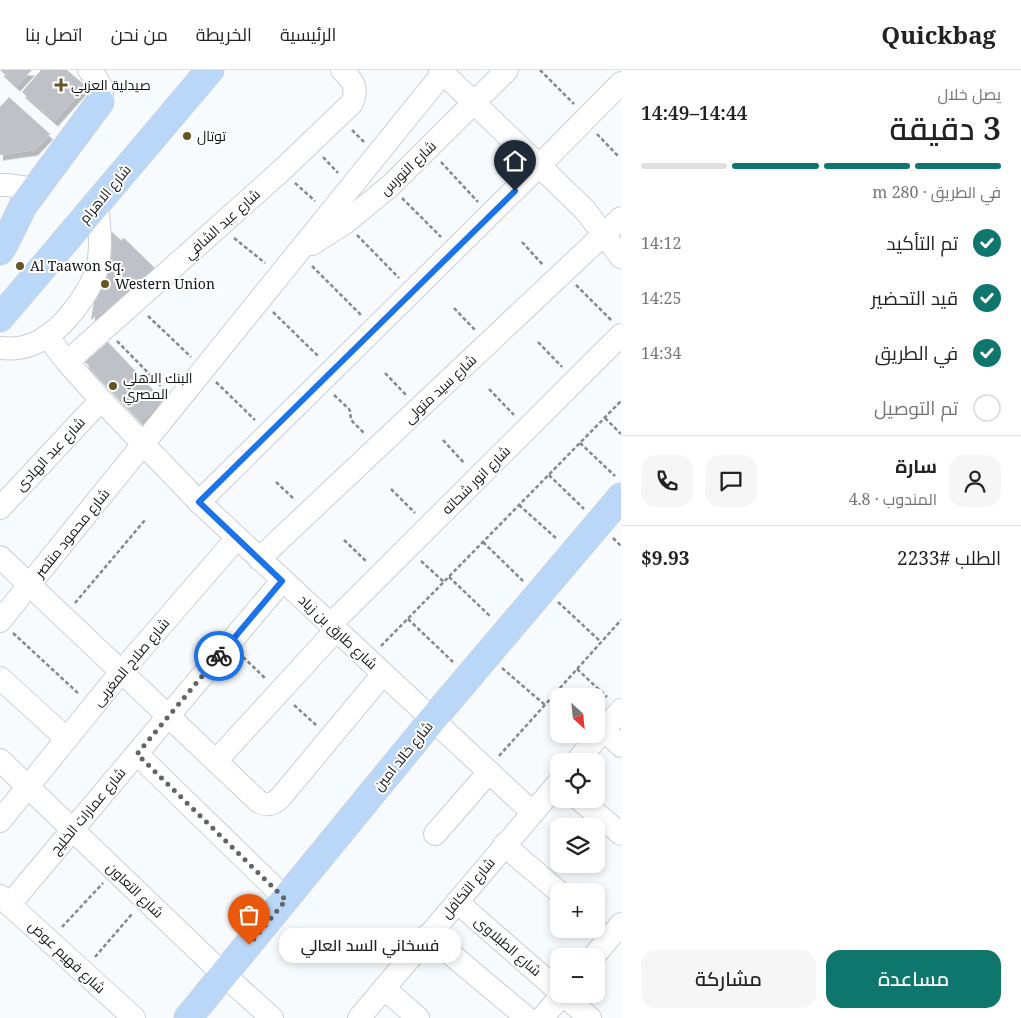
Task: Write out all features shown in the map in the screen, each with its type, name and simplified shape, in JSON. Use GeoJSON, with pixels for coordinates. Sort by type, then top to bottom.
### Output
{"type":"FeatureCollection","features":[{"type":"Feature","properties":{"kind":"main road","name":"شارع الاهرام"},"geometry":{"type":"LineString","coordinates":[[0,318],[210,70]]}},
{"type":"Feature","properties":{"kind":"main road"},"geometry":{"type":"LineString","coordinates":[[0,250],[23,206],[100,102]]}},
{"type":"Feature","properties":{"kind":"main road","name":"شارع خالد امين"},"geometry":{"type":"LineString","coordinates":[[188,1018],[432,720],[621,497]]}},
{"type":"Feature","properties":{"kind":"street"},"geometry":{"type":"LineString","coordinates":[[88,70],[97,79],[102,88],[100,102]]}},
{"type":"Feature","properties":{"kind":"street","name":"شارع النورس"},"geometry":{"type":"LineString","coordinates":[[143,444],[298,252],[337,218],[390,186],[507,70]]}},
{"type":"Feature","properties":{"kind":"street"},"geometry":{"type":"LineString","coordinates":[[441,71],[585,210],[621,257]]}},
{"type":"Feature","properties":{"kind":"street","name":"شارع النورس"},"geometry":{"type":"LineString","coordinates":[[337,218],[350,187],[441,71]]}},
{"type":"Feature","properties":{"kind":"street","name":"شارع عبد الشافي"},"geometry":{"type":"LineString","coordinates":[[67,362],[282,170],[352,103],[356,93],[353,83],[345,73]]}},
{"type":"Feature","properties":{"kind":"street"},"geometry":{"type":"LineString","coordinates":[[199,502],[621,83]]}},
{"type":"Feature","properties":{"kind":"street"},"geometry":{"type":"LineString","coordinates":[[0,185],[36,189]]}},
{"type":"Feature","properties":{"kind":"street"},"geometry":{"type":"LineString","coordinates":[[0,348],[15,349],[32,345],[47,336],[78,306],[90,286],[98,265],[100,242],[97,203]]}},
{"type":"Feature","properties":{"kind":"street","name":"شارع سيد متولى"},"geometry":{"type":"LineString","coordinates":[[259,559],[621,218]]}},
{"type":"Feature","properties":{"kind":"street","name":"شارع انور شحاته"},"geometry":{"type":"LineString","coordinates":[[216,761],[381,575],[576,380],[618,329]]}},
{"type":"Feature","properties":{"kind":"street","name":"شارع طارق بن زياد"},"geometry":{"type":"LineString","coordinates":[[47,336],[101,400],[199,502],[532,812]]}},
{"type":"Feature","properties":{"kind":"street","name":"شارع عبد الهادى"},"geometry":{"type":"LineString","coordinates":[[0,508],[101,400]]}},
{"type":"Feature","properties":{"kind":"street","name":"شارع محمود منتصر"},"geometry":{"type":"LineString","coordinates":[[0,621],[143,444]]}},
{"type":"Feature","properties":{"kind":"street","name":"شارع صلاح المغربى"},"geometry":{"type":"LineString","coordinates":[[0,821],[121,672],[237,538]]}},
{"type":"Feature","properties":{"kind":"street"},"geometry":{"type":"LineString","coordinates":[[0,557],[258,801],[265,804],[274,803],[280,798],[375,667]]}},
{"type":"Feature","properties":{"kind":"street","name":"شارع عمارات الخليج"},"geometry":{"type":"LineString","coordinates":[[5,900],[72,830],[282,581]]}},
{"type":"Feature","properties":{"kind":"street"},"geometry":{"type":"LineString","coordinates":[[0,678],[67,739]]}},
{"type":"Feature","properties":{"kind":"street"},"geometry":{"type":"LineString","coordinates":[[605,729],[621,710]]}},
{"type":"Feature","properties":{"kind":"street"},"geometry":{"type":"LineString","coordinates":[[605,731],[621,746]]}},
{"type":"Feature","properties":{"kind":"street"},"geometry":{"type":"LineString","coordinates":[[584,753],[593,743]]}},
{"type":"Feature","properties":{"kind":"street"},"geometry":{"type":"LineString","coordinates":[[137,754],[286,900]]}},
{"type":"Feature","properties":{"kind":"street","name":"شارع التعاون"},"geometry":{"type":"LineString","coordinates":[[0,760],[224,975],[272,1018]]}},
{"type":"Feature","properties":{"kind":"street"},"geometry":{"type":"LineString","coordinates":[[435,834],[488,771]]}},
{"type":"Feature","properties":{"kind":"street","name":"شارع التكافل"},"geometry":{"type":"LineString","coordinates":[[359,1018],[550,792]]}},
{"type":"Feature","properties":{"kind":"street"},"geometry":{"type":"LineString","coordinates":[[591,808],[621,834]]}},
{"type":"Feature","properties":{"kind":"street"},"geometry":{"type":"LineString","coordinates":[[504,845],[550,884]]}},
{"type":"Feature","properties":{"kind":"street","name":"شارع فهيم عوض"},"geometry":{"type":"LineString","coordinates":[[5,900],[134,1018]]}},
{"type":"Feature","properties":{"kind":"street","name":"شارع الطبلاوى"},"geometry":{"type":"LineString","coordinates":[[457,902],[550,983]]}},
{"type":"Feature","properties":{"kind":"street"},"geometry":{"type":"LineString","coordinates":[[600,948],[612,933]]}},
{"type":"Feature","properties":{"kind":"street"},"geometry":{"type":"LineString","coordinates":[[428,935],[527,1018]]}},
{"type":"Feature","properties":{"kind":"street"},"geometry":{"type":"LineString","coordinates":[[384,988],[418,1018]]}},
{"type":"Feature","properties":{"kind":"street"},"geometry":{"type":"LineString","coordinates":[[542,1018],[554,1003]]}},
{"type":"Feature","properties":{"kind":"street"},"geometry":{"type":"LineString","coordinates":[[572,1003],[590,1018]]}},
{"type":"Feature","properties":{"kind":"path"},"geometry":{"type":"LineString","coordinates":[[540,70],[618,156]]}},
{"type":"Feature","properties":{"kind":"path"},"geometry":{"type":"LineString","coordinates":[[339,116],[377,155]]}},
{"type":"Feature","properties":{"kind":"path"},"geometry":{"type":"LineString","coordinates":[[310,144],[350,187]]}},
{"type":"Feature","properties":{"kind":"path"},"geometry":{"type":"LineString","coordinates":[[428,148],[490,215]]}},
{"type":"Feature","properties":{"kind":"path"},"geometry":{"type":"LineString","coordinates":[[282,170],[337,218],[413,291]]}},
{"type":"Feature","properties":{"kind":"path"},"geometry":{"type":"LineString","coordinates":[[390,186],[454,250]]}},
{"type":"Feature","properties":{"kind":"path"},"geometry":{"type":"LineString","coordinates":[[220,226],[280,275]]}},
{"type":"Feature","properties":{"kind":"path"},"geometry":{"type":"LineString","coordinates":[[522,242],[618,329]]}},
{"type":"Feature","properties":{"kind":"path"},"geometry":{"type":"LineString","coordinates":[[298,252],[375,329]]}},
{"type":"Feature","properties":{"kind":"path"},"geometry":{"type":"LineString","coordinates":[[260,299],[326,376],[348,409],[351,420],[378,447]]}},
{"type":"Feature","properties":{"kind":"path"},"geometry":{"type":"LineString","coordinates":[[454,308],[488,344]]}},
{"type":"Feature","properties":{"kind":"path"},"geometry":{"type":"LineString","coordinates":[[105,329],[177,403]]}},
{"type":"Feature","properties":{"kind":"path"},"geometry":{"type":"LineString","coordinates":[[538,342],[576,380]]}},
{"type":"Feature","properties":{"kind":"path"},"geometry":{"type":"LineString","coordinates":[[385,373],[419,409]]}},
{"type":"Feature","properties":{"kind":"path"},"geometry":{"type":"LineString","coordinates":[[489,389],[527,428]]}},
{"type":"Feature","properties":{"kind":"path"},"geometry":{"type":"LineString","coordinates":[[375,667],[408,619],[621,401]]}},
{"type":"Feature","properties":{"kind":"path"},"geometry":{"type":"LineString","coordinates":[[604,418],[621,434]]}},
{"type":"Feature","properties":{"kind":"path"},"geometry":{"type":"LineString","coordinates":[[443,440],[478,477]]}},
{"type":"Feature","properties":{"kind":"path"},"geometry":{"type":"LineString","coordinates":[[580,442],[621,482]]}},
{"type":"Feature","properties":{"kind":"path"},"geometry":{"type":"LineString","coordinates":[[549,475],[598,523]]}},
{"type":"Feature","properties":{"kind":"path"},"geometry":{"type":"LineString","coordinates":[[276,482],[308,513]]}},
{"type":"Feature","properties":{"kind":"path"},"geometry":{"type":"LineString","coordinates":[[391,489],[429,527]]}},
{"type":"Feature","properties":{"kind":"path"},"geometry":{"type":"LineString","coordinates":[[519,505],[573,553]]}},
{"type":"Feature","properties":{"kind":"path"},"geometry":{"type":"LineString","coordinates":[[63,617],[145,520]]}},
{"type":"Feature","properties":{"kind":"path"},"geometry":{"type":"LineString","coordinates":[[344,540],[381,575]]}},
{"type":"Feature","properties":{"kind":"path"},"geometry":{"type":"LineString","coordinates":[[483,542],[601,642]]}},
{"type":"Feature","properties":{"kind":"path"},"geometry":{"type":"LineString","coordinates":[[408,548],[444,582]]}},
{"type":"Feature","properties":{"kind":"path"},"geometry":{"type":"LineString","coordinates":[[449,577],[506,632]]}},
{"type":"Feature","properties":{"kind":"path"},"geometry":{"type":"LineString","coordinates":[[408,619],[468,677]]}},
{"type":"Feature","properties":{"kind":"path"},"geometry":{"type":"LineString","coordinates":[[488,771],[621,620]]}},
{"type":"Feature","properties":{"kind":"path"},"geometry":{"type":"LineString","coordinates":[[0,621],[93,706]]}},
{"type":"Feature","properties":{"kind":"path"},"geometry":{"type":"LineString","coordinates":[[487,655],[545,705]]}},
{"type":"Feature","properties":{"kind":"path"},"geometry":{"type":"LineString","coordinates":[[577,669],[621,710]]}},
{"type":"Feature","properties":{"kind":"path"},"geometry":{"type":"LineString","coordinates":[[50,941],[114,870]]}},
{"type":"Feature","properties":{"kind":"path"},"geometry":{"type":"LineString","coordinates":[[83,972],[145,900]]}},
{"type":"Feature","properties":{"kind":"building"},"geometry":{"type":"Polygon","coordinates":[[[0,70],[32,70],[17,86],[0,70]]]}},
{"type":"Feature","properties":{"kind":"building"},"geometry":{"type":"Polygon","coordinates":[[[41,70],[67,70],[86,86],[55,121],[22,92],[41,70]]]}},
{"type":"Feature","properties":{"kind":"building"},"geometry":{"type":"Polygon","coordinates":[[[9,97],[50,134],[35,150],[0,155],[0,107],[9,97]]]}},
{"type":"Feature","properties":{"kind":"building"},"geometry":{"type":"Polygon","coordinates":[[[112,232],[121,240],[124,238],[159,272],[112,316],[106,309],[91,320],[105,235],[112,232]]]}},
{"type":"Feature","properties":{"kind":"building"},"geometry":{"type":"Polygon","coordinates":[[[108,342],[163,400],[141,421],[85,362],[108,342]]]}},
{"type":"Feature","properties":{"kind":"way so far"},"geometry":{"type":"LineString","coordinates":[[219,656],[137,754],[286,900],[249,945]]}},
{"type":"Feature","properties":{"kind":"place","name":"صيدلية العزبي"},"geometry":{"type":"Point","coordinates":[61,85]}},
{"type":"Feature","properties":{"kind":"place","name":"توتال"},"geometry":{"type":"Point","coordinates":[187,136]}},
{"type":"Feature","properties":{"kind":"place","name":"Al Taawon Sq."},"geometry":{"type":"Point","coordinates":[20,266]}},
{"type":"Feature","properties":{"kind":"place","name":"Western Union"},"geometry":{"type":"Point","coordinates":[105,284]}},
{"type":"Feature","properties":{"kind":"place","name":"البنك الاهلي المصري"},"geometry":{"type":"Point","coordinates":[113,386]}},
{"type":"Feature","properties":{"kind":"place","name":"فسخاني السد العالي"},"geometry":{"type":"Point","coordinates":[249,945]}},
{"type":"Feature","properties":{"kind":"route"},"geometry":{"type":"LineString","coordinates":[[219,656],[282,581],[199,502],[515,191]]}}]}
